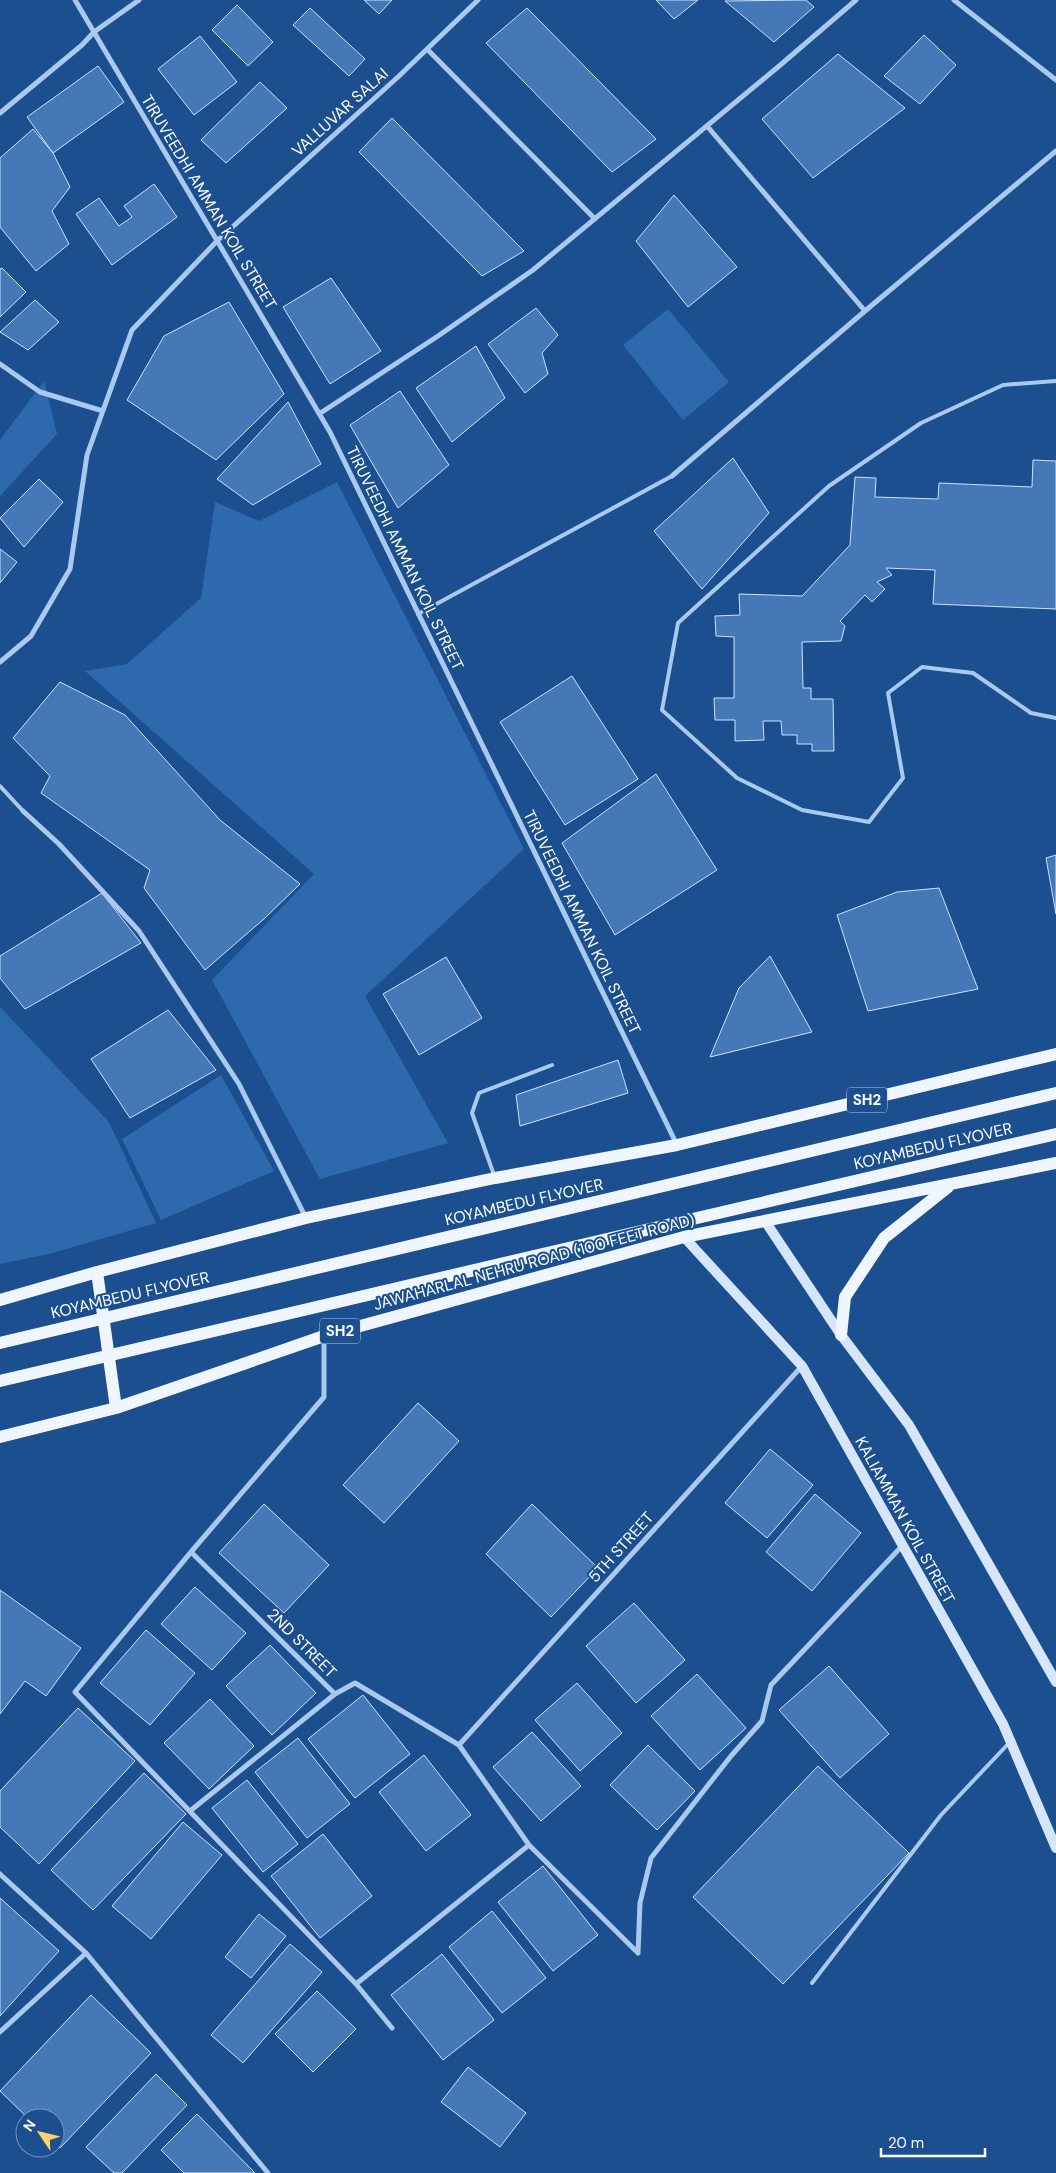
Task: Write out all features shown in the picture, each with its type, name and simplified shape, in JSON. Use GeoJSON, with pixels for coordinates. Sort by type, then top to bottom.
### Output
{"type":"FeatureCollection","features":[{"type":"Feature","properties":{"kind":"main road","name":"SH2"},"geometry":{"type":"LineString","coordinates":[[0,1300],[97,1272],[306,1218],[495,1178],[677,1145],[1056,1054]]}},
{"type":"Feature","properties":{"kind":"main road","name":"KOYAMBEDU FLYOVER"},"geometry":{"type":"LineString","coordinates":[[0,1342],[1056,1093]]}},
{"type":"Feature","properties":{"kind":"main road","name":"KOYAMBEDU FLYOVER"},"geometry":{"type":"LineString","coordinates":[[0,1381],[1056,1134]]}},
{"type":"Feature","properties":{"kind":"main road","name":"JAWAHARLAL NEHRU ROAD (100 FEET ROAD)"},"geometry":{"type":"LineString","coordinates":[[0,1437],[116,1408],[324,1336],[684,1237],[1056,1163]]}},
{"type":"Feature","properties":{"kind":"main road"},"geometry":{"type":"LineString","coordinates":[[841,1334],[846,1297],[884,1238],[950,1185]]}},
{"type":"Feature","properties":{"kind":"main road"},"geometry":{"type":"LineString","coordinates":[[765,1221],[841,1334],[909,1425],[1056,1682]]}},
{"type":"Feature","properties":{"kind":"main road","name":"KALIAMMAN KOIL STREET"},"geometry":{"type":"LineString","coordinates":[[684,1237],[802,1366],[1003,1724],[1056,1848]]}},
{"type":"Feature","properties":{"kind":"main road"},"geometry":{"type":"LineString","coordinates":[[97,1272],[116,1408]]}},
{"type":"Feature","properties":{"kind":"street","name":"TIRUVEEDHI AMMAN KOIL STREET"},"geometry":{"type":"LineString","coordinates":[[75,0],[319,414],[677,1145]]}},
{"type":"Feature","properties":{"kind":"street"},"geometry":{"type":"LineString","coordinates":[[0,113],[82,45],[94,32],[140,0]]}},
{"type":"Feature","properties":{"kind":"street","name":"VALLUVAR SALAI"},"geometry":{"type":"LineString","coordinates":[[0,662],[31,636],[70,569],[87,454],[132,330],[217,241],[478,0]]}},
{"type":"Feature","properties":{"kind":"street"},"geometry":{"type":"LineString","coordinates":[[319,414],[438,336],[533,270],[856,0]]}},
{"type":"Feature","properties":{"kind":"street"},"geometry":{"type":"LineString","coordinates":[[954,0],[1056,80]]}},
{"type":"Feature","properties":{"kind":"street"},"geometry":{"type":"LineString","coordinates":[[426,49],[595,219]]}},
{"type":"Feature","properties":{"kind":"street"},"geometry":{"type":"LineString","coordinates":[[707,126],[865,310]]}},
{"type":"Feature","properties":{"kind":"street"},"geometry":{"type":"LineString","coordinates":[[672,476],[865,310],[1056,151]]}},
{"type":"Feature","properties":{"kind":"street"},"geometry":{"type":"LineString","coordinates":[[0,364],[40,392],[103,411]]}},
{"type":"Feature","properties":{"kind":"street"},"geometry":{"type":"LineString","coordinates":[[23,811],[59,844],[139,931],[239,1084],[306,1218]]}},
{"type":"Feature","properties":{"kind":"street"},"geometry":{"type":"LineString","coordinates":[[324,1336],[324,1397],[191,1552],[75,1692],[356,1984],[392,2028]]}},
{"type":"Feature","properties":{"kind":"street","name":"5TH STREET"},"geometry":{"type":"LineString","coordinates":[[459,1745],[802,1366]]}},
{"type":"Feature","properties":{"kind":"street"},"geometry":{"type":"LineString","coordinates":[[459,1745],[529,1846],[638,1953],[640,1903],[650,1858],[731,1756],[762,1721],[771,1685],[902,1546]]}},
{"type":"Feature","properties":{"kind":"street","name":"2ND STREET"},"geometry":{"type":"LineString","coordinates":[[191,1552],[335,1694],[355,1683],[459,1745]]}},
{"type":"Feature","properties":{"kind":"street"},"geometry":{"type":"LineString","coordinates":[[190,1811],[335,1694]]}},
{"type":"Feature","properties":{"kind":"street"},"geometry":{"type":"LineString","coordinates":[[356,1984],[529,1846]]}},
{"type":"Feature","properties":{"kind":"street"},"geometry":{"type":"LineString","coordinates":[[0,1874],[86,1953],[268,2173]]}},
{"type":"Feature","properties":{"kind":"street"},"geometry":{"type":"LineString","coordinates":[[0,2032],[86,1953]]}},
{"type":"Feature","properties":{"kind":"lane"},"geometry":{"type":"LineString","coordinates":[[1056,381],[1003,385],[921,423],[829,486],[678,622],[662,710],[737,778],[802,810],[868,822],[903,778],[888,693],[922,667],[973,673],[1031,713],[1056,718]]}},
{"type":"Feature","properties":{"kind":"lane"},"geometry":{"type":"LineString","coordinates":[[418,614],[672,476]]}},
{"type":"Feature","properties":{"kind":"lane"},"geometry":{"type":"LineString","coordinates":[[0,786],[23,811]]}},
{"type":"Feature","properties":{"kind":"lane"},"geometry":{"type":"LineString","coordinates":[[495,1178],[472,1113],[479,1093],[552,1065]]}},
{"type":"Feature","properties":{"kind":"lane"},"geometry":{"type":"LineString","coordinates":[[812,1983],[941,1815],[1010,1742]]}},
{"type":"Feature","properties":{"kind":"shaded area"},"geometry":{"type":"Polygon","coordinates":[[[668,309],[729,382],[683,420],[623,345],[668,309]]]}},
{"type":"Feature","properties":{"kind":"shaded area"},"geometry":{"type":"Polygon","coordinates":[[[44,381],[57,434],[0,496],[0,440],[44,381]]]}},
{"type":"Feature","properties":{"kind":"shaded area"},"geometry":{"type":"Polygon","coordinates":[[[337,482],[524,849],[365,996],[448,1143],[320,1179],[212,980],[314,874],[85,671],[127,664],[201,598],[215,502],[259,521],[337,482]]]}},
{"type":"Feature","properties":{"kind":"shaded area"},"geometry":{"type":"Polygon","coordinates":[[[0,1007],[109,1122],[156,1223],[49,1254],[0,1264],[0,1007]]]}},
{"type":"Feature","properties":{"kind":"shaded area"},"geometry":{"type":"Polygon","coordinates":[[[221,1075],[274,1171],[161,1220],[122,1139],[221,1075]]]}},
{"type":"Feature","properties":{"kind":"building"},"geometry":{"type":"Polygon","coordinates":[[[364,0],[392,0],[379,14],[364,0]]]}},
{"type":"Feature","properties":{"kind":"building"},"geometry":{"type":"Polygon","coordinates":[[[656,0],[698,0],[674,19],[656,0]]]}},
{"type":"Feature","properties":{"kind":"building"},"geometry":{"type":"Polygon","coordinates":[[[806,0],[814,7],[774,42],[725,1],[806,0]]]}},
{"type":"Feature","properties":{"kind":"building"},"geometry":{"type":"Polygon","coordinates":[[[237,5],[273,42],[248,66],[212,30],[237,5]]]}},
{"type":"Feature","properties":{"kind":"building"},"geometry":{"type":"Polygon","coordinates":[[[310,8],[365,59],[349,76],[293,25],[310,8]]]}},
{"type":"Feature","properties":{"kind":"building"},"geometry":{"type":"Polygon","coordinates":[[[527,8],[656,139],[612,172],[486,43],[527,8]]]}},
{"type":"Feature","properties":{"kind":"building"},"geometry":{"type":"Polygon","coordinates":[[[924,35],[956,65],[920,104],[884,76],[924,35]]]}},
{"type":"Feature","properties":{"kind":"building"},"geometry":{"type":"Polygon","coordinates":[[[200,36],[237,82],[194,115],[158,69],[200,36]]]}},
{"type":"Feature","properties":{"kind":"building"},"geometry":{"type":"Polygon","coordinates":[[[838,54],[905,108],[813,178],[762,119],[838,54]]]}},
{"type":"Feature","properties":{"kind":"building"},"geometry":{"type":"Polygon","coordinates":[[[98,66],[124,102],[53,153],[27,117],[98,66]]]}},
{"type":"Feature","properties":{"kind":"building"},"geometry":{"type":"Polygon","coordinates":[[[260,82],[287,108],[226,163],[201,140],[260,82]]]}},
{"type":"Feature","properties":{"kind":"building"},"geometry":{"type":"Polygon","coordinates":[[[392,118],[524,251],[482,276],[359,152],[392,118]]]}},
{"type":"Feature","properties":{"kind":"building"},"geometry":{"type":"Polygon","coordinates":[[[33,129],[53,153],[70,187],[52,211],[69,244],[36,271],[0,227],[0,158],[33,129]]]}},
{"type":"Feature","properties":{"kind":"building"},"geometry":{"type":"Polygon","coordinates":[[[154,184],[177,217],[112,265],[76,214],[99,198],[119,226],[132,217],[124,206],[154,184]]]}},
{"type":"Feature","properties":{"kind":"building"},"geometry":{"type":"Polygon","coordinates":[[[674,195],[737,267],[688,307],[636,241],[674,195]]]}},
{"type":"Feature","properties":{"kind":"building"},"geometry":{"type":"Polygon","coordinates":[[[2,268],[26,292],[0,317],[0,269],[2,268]]]}},
{"type":"Feature","properties":{"kind":"building"},"geometry":{"type":"Polygon","coordinates":[[[331,278],[381,351],[330,384],[283,307],[331,278]]]}},
{"type":"Feature","properties":{"kind":"building"},"geometry":{"type":"Polygon","coordinates":[[[35,300],[59,322],[28,350],[0,332],[35,300]]]}},
{"type":"Feature","properties":{"kind":"building"},"geometry":{"type":"Polygon","coordinates":[[[229,302],[284,394],[216,460],[127,400],[164,336],[229,302]]]}},
{"type":"Feature","properties":{"kind":"building"},"geometry":{"type":"Polygon","coordinates":[[[536,308],[558,335],[542,353],[548,374],[525,393],[488,344],[536,308]]]}},
{"type":"Feature","properties":{"kind":"building"},"geometry":{"type":"Polygon","coordinates":[[[476,346],[505,398],[452,442],[416,388],[476,346]]]}},
{"type":"Feature","properties":{"kind":"building"},"geometry":{"type":"Polygon","coordinates":[[[400,391],[449,465],[398,508],[350,425],[400,391]]]}},
{"type":"Feature","properties":{"kind":"building"},"geometry":{"type":"Polygon","coordinates":[[[288,402],[321,464],[253,505],[217,479],[288,402]]]}},
{"type":"Feature","properties":{"kind":"building"},"geometry":{"type":"Polygon","coordinates":[[[733,458],[769,513],[702,589],[654,531],[733,458]]]}},
{"type":"Feature","properties":{"kind":"building"},"geometry":{"type":"Polygon","coordinates":[[[1033,460],[1056,461],[1056,609],[933,604],[935,570],[886,568],[892,575],[877,582],[885,589],[872,602],[865,595],[840,621],[845,626],[841,641],[802,642],[803,688],[811,688],[811,699],[833,699],[834,751],[812,751],[812,744],[797,744],[797,735],[782,735],[781,721],[763,721],[764,740],[735,741],[735,720],[715,720],[714,698],[734,698],[734,637],[716,636],[715,616],[740,615],[739,594],[802,596],[850,545],[855,477],[876,478],[875,497],[938,499],[939,483],[1032,487],[1033,460]]]}},
{"type":"Feature","properties":{"kind":"building"},"geometry":{"type":"Polygon","coordinates":[[[39,479],[63,502],[24,547],[0,518],[39,479]]]}},
{"type":"Feature","properties":{"kind":"building"},"geometry":{"type":"Polygon","coordinates":[[[0,549],[17,562],[0,583],[0,549]]]}},
{"type":"Feature","properties":{"kind":"building"},"geometry":{"type":"Polygon","coordinates":[[[572,676],[638,779],[565,825],[500,722],[572,676]]]}},
{"type":"Feature","properties":{"kind":"building"},"geometry":{"type":"Polygon","coordinates":[[[60,682],[125,715],[220,820],[300,884],[265,918],[205,970],[144,888],[150,870],[41,793],[50,776],[13,738],[60,682]]]}},
{"type":"Feature","properties":{"kind":"building"},"geometry":{"type":"Polygon","coordinates":[[[656,774],[717,870],[615,935],[562,843],[656,774]]]}},
{"type":"Feature","properties":{"kind":"building"},"geometry":{"type":"Polygon","coordinates":[[[1056,855],[1056,914],[1046,858],[1056,855]]]}},
{"type":"Feature","properties":{"kind":"building"},"geometry":{"type":"Polygon","coordinates":[[[939,888],[978,989],[868,1011],[837,915],[897,892],[939,888]]]}},
{"type":"Feature","properties":{"kind":"building"},"geometry":{"type":"Polygon","coordinates":[[[102,893],[141,943],[25,1009],[0,978],[0,956],[102,893]]]}},
{"type":"Feature","properties":{"kind":"building"},"geometry":{"type":"Polygon","coordinates":[[[770,956],[812,1032],[710,1057],[739,988],[770,956]]]}},
{"type":"Feature","properties":{"kind":"building"},"geometry":{"type":"Polygon","coordinates":[[[446,957],[482,1018],[419,1055],[383,994],[446,957]]]}},
{"type":"Feature","properties":{"kind":"building"},"geometry":{"type":"Polygon","coordinates":[[[168,1010],[216,1070],[130,1118],[91,1059],[168,1010]]]}},
{"type":"Feature","properties":{"kind":"building"},"geometry":{"type":"Polygon","coordinates":[[[618,1060],[628,1093],[520,1126],[516,1095],[618,1060]]]}},
{"type":"Feature","properties":{"kind":"building"},"geometry":{"type":"Polygon","coordinates":[[[418,1403],[459,1441],[384,1523],[343,1485],[418,1403]]]}},
{"type":"Feature","properties":{"kind":"building"},"geometry":{"type":"Polygon","coordinates":[[[770,1449],[813,1485],[767,1538],[725,1503],[770,1449]]]}},
{"type":"Feature","properties":{"kind":"building"},"geometry":{"type":"Polygon","coordinates":[[[815,1494],[861,1533],[812,1591],[766,1552],[815,1494]]]}},
{"type":"Feature","properties":{"kind":"building"},"geometry":{"type":"Polygon","coordinates":[[[264,1504],[329,1565],[284,1613],[219,1553],[264,1504]]]}},
{"type":"Feature","properties":{"kind":"building"},"geometry":{"type":"Polygon","coordinates":[[[532,1504],[598,1568],[551,1617],[486,1554],[532,1504]]]}},
{"type":"Feature","properties":{"kind":"building"},"geometry":{"type":"Polygon","coordinates":[[[195,1587],[246,1633],[212,1670],[161,1624],[195,1587]]]}},
{"type":"Feature","properties":{"kind":"building"},"geometry":{"type":"Polygon","coordinates":[[[0,1590],[81,1648],[46,1696],[25,1681],[0,1714],[0,1590]]]}},
{"type":"Feature","properties":{"kind":"building"},"geometry":{"type":"Polygon","coordinates":[[[634,1603],[685,1660],[636,1703],[586,1646],[634,1603]]]}},
{"type":"Feature","properties":{"kind":"building"},"geometry":{"type":"Polygon","coordinates":[[[146,1630],[195,1673],[150,1725],[100,1683],[146,1630]]]}},
{"type":"Feature","properties":{"kind":"building"},"geometry":{"type":"Polygon","coordinates":[[[270,1645],[316,1693],[272,1735],[226,1686],[270,1645]]]}},
{"type":"Feature","properties":{"kind":"building"},"geometry":{"type":"Polygon","coordinates":[[[829,1666],[889,1734],[840,1778],[779,1710],[829,1666]]]}},
{"type":"Feature","properties":{"kind":"building"},"geometry":{"type":"Polygon","coordinates":[[[697,1674],[746,1728],[700,1770],[651,1716],[697,1674]]]}},
{"type":"Feature","properties":{"kind":"building"},"geometry":{"type":"Polygon","coordinates":[[[577,1683],[622,1733],[580,1771],[535,1720],[577,1683]]]}},
{"type":"Feature","properties":{"kind":"building"},"geometry":{"type":"Polygon","coordinates":[[[363,1695],[410,1754],[355,1798],[308,1739],[363,1695]]]}},
{"type":"Feature","properties":{"kind":"building"},"geometry":{"type":"Polygon","coordinates":[[[210,1699],[254,1746],[209,1789],[164,1743],[210,1699]]]}},
{"type":"Feature","properties":{"kind":"building"},"geometry":{"type":"Polygon","coordinates":[[[78,1708],[135,1761],[39,1864],[0,1827],[0,1791],[78,1708]]]}},
{"type":"Feature","properties":{"kind":"building"},"geometry":{"type":"Polygon","coordinates":[[[532,1732],[581,1786],[541,1821],[493,1767],[532,1732]]]}},
{"type":"Feature","properties":{"kind":"building"},"geometry":{"type":"Polygon","coordinates":[[[298,1738],[350,1804],[307,1838],[255,1772],[298,1738]]]}},
{"type":"Feature","properties":{"kind":"building"},"geometry":{"type":"Polygon","coordinates":[[[648,1745],[695,1791],[657,1830],[610,1785],[648,1745]]]}},
{"type":"Feature","properties":{"kind":"building"},"geometry":{"type":"Polygon","coordinates":[[[424,1755],[471,1815],[426,1851],[379,1792],[424,1755]]]}},
{"type":"Feature","properties":{"kind":"building"},"geometry":{"type":"Polygon","coordinates":[[[818,1766],[909,1853],[783,1984],[693,1897],[818,1766]]]}},
{"type":"Feature","properties":{"kind":"building"},"geometry":{"type":"Polygon","coordinates":[[[144,1773],[186,1814],[93,1910],[51,1870],[144,1773]]]}},
{"type":"Feature","properties":{"kind":"building"},"geometry":{"type":"Polygon","coordinates":[[[247,1780],[298,1844],[263,1872],[212,1808],[247,1780]]]}},
{"type":"Feature","properties":{"kind":"building"},"geometry":{"type":"Polygon","coordinates":[[[183,1822],[222,1855],[151,1939],[112,1906],[183,1822]]]}},
{"type":"Feature","properties":{"kind":"building"},"geometry":{"type":"Polygon","coordinates":[[[323,1834],[372,1896],[320,1938],[271,1876],[323,1834]]]}},
{"type":"Feature","properties":{"kind":"building"},"geometry":{"type":"Polygon","coordinates":[[[543,1866],[598,1935],[553,1971],[498,1902],[543,1866]]]}},
{"type":"Feature","properties":{"kind":"building"},"geometry":{"type":"Polygon","coordinates":[[[0,1898],[59,1951],[0,2016],[0,1898]]]}},
{"type":"Feature","properties":{"kind":"building"},"geometry":{"type":"Polygon","coordinates":[[[492,1911],[546,1978],[502,2013],[449,1947],[492,1911]]]}},
{"type":"Feature","properties":{"kind":"building"},"geometry":{"type":"Polygon","coordinates":[[[259,1914],[286,1936],[251,1978],[225,1957],[259,1914]]]}},
{"type":"Feature","properties":{"kind":"building"},"geometry":{"type":"Polygon","coordinates":[[[290,1944],[322,1972],[243,2063],[211,2035],[290,1944]]]}},
{"type":"Feature","properties":{"kind":"building"},"geometry":{"type":"Polygon","coordinates":[[[442,1954],[494,2020],[443,2060],[391,1995],[442,1954]]]}},
{"type":"Feature","properties":{"kind":"building"},"geometry":{"type":"Polygon","coordinates":[[[317,1991],[356,2029],[313,2072],[275,2034],[317,1991]]]}},
{"type":"Feature","properties":{"kind":"building"},"geometry":{"type":"Polygon","coordinates":[[[91,1995],[151,2053],[65,2143],[65,2108],[18,2108],[0,2091],[91,1995]]]}},
{"type":"Feature","properties":{"kind":"building"},"geometry":{"type":"Polygon","coordinates":[[[468,2067],[526,2113],[500,2147],[441,2102],[468,2067]]]}},
{"type":"Feature","properties":{"kind":"building"},"geometry":{"type":"Polygon","coordinates":[[[156,2074],[187,2105],[122,2173],[114,2173],[86,2147],[156,2074]]]}},
{"type":"Feature","properties":{"kind":"building"},"geometry":{"type":"Polygon","coordinates":[[[197,2114],[255,2173],[184,2173],[161,2150],[197,2114]]]}}]}
